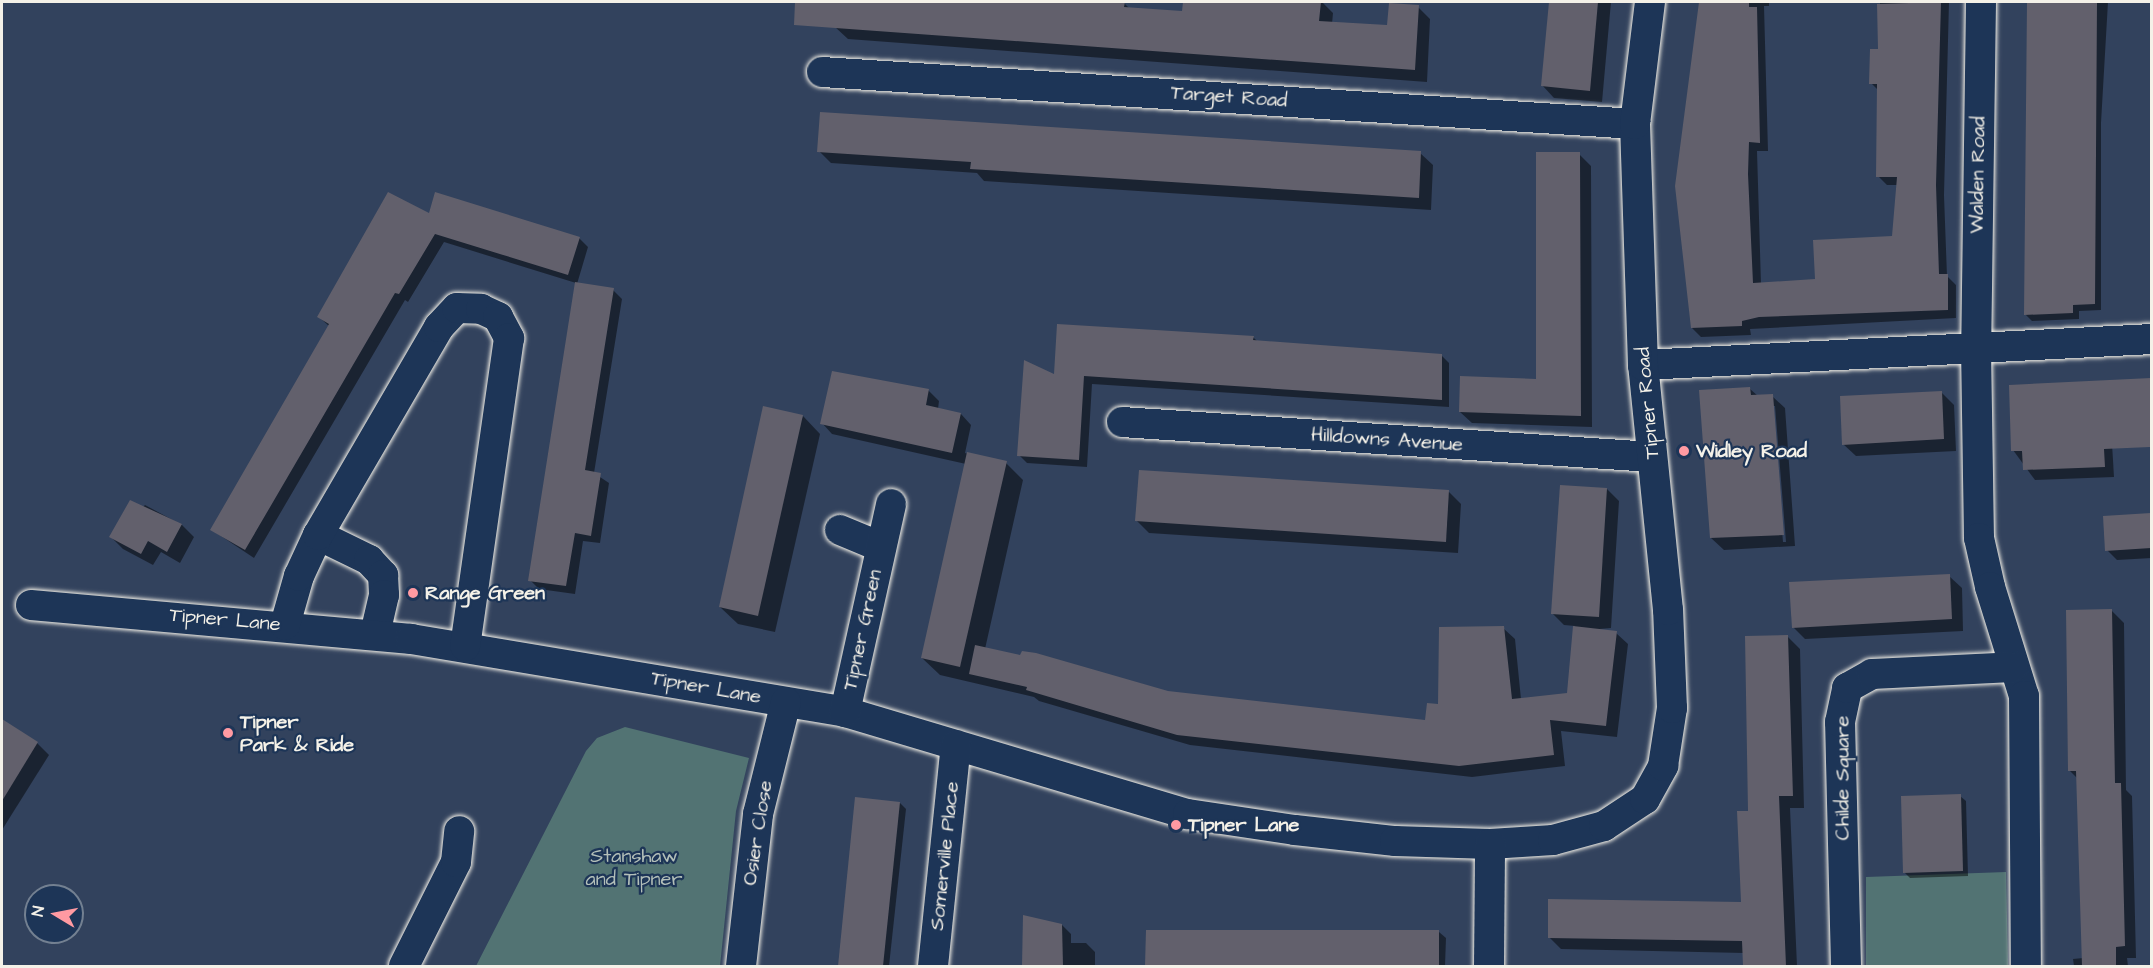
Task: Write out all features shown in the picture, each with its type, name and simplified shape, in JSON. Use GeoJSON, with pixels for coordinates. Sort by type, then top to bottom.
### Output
{"type":"FeatureCollection","features":[{"type":"Feature","properties":{"kind":"street","name":"Tipner Road"},"geometry":{"type":"LineString","coordinates":[[1645,799],[1663,766],[1672,708],[1668,610],[1643,365],[1635,124],[1650,2]]}},
{"type":"Feature","properties":{"kind":"street","name":"Walden Road"},"geometry":{"type":"LineString","coordinates":[[1976,348],[1981,2]]}},
{"type":"Feature","properties":{"kind":"street","name":"Target Road"},"geometry":{"type":"LineString","coordinates":[[822,72],[1635,124]]}},
{"type":"Feature","properties":{"kind":"street"},"geometry":{"type":"LineString","coordinates":[[285,625],[299,576],[318,535],[440,327],[457,308],[481,309],[498,317],[509,338],[465,646]]}},
{"type":"Feature","properties":{"kind":"street"},"geometry":{"type":"LineString","coordinates":[[1643,365],[2151,339]]}},
{"type":"Feature","properties":{"kind":"street"},"geometry":{"type":"LineString","coordinates":[[1976,348],[1979,538],[2013,667],[2024,696],[2026,966]]}},
{"type":"Feature","properties":{"kind":"street","name":"Hilldowns Avenue"},"geometry":{"type":"LineString","coordinates":[[1122,422],[1652,457]]}},
{"type":"Feature","properties":{"kind":"street","name":"Tipner Green"},"geometry":{"type":"LineString","coordinates":[[845,712],[891,504]]}},
{"type":"Feature","properties":{"kind":"street","name":"Tipner Green"},"geometry":{"type":"LineString","coordinates":[[840,530],[881,547]]}},
{"type":"Feature","properties":{"kind":"street"},"geometry":{"type":"LineString","coordinates":[[318,535],[369,560],[383,575],[384,595],[375,634]]}},
{"type":"Feature","properties":{"kind":"street","name":"Tipner Lane"},"geometry":{"type":"LineString","coordinates":[[31,605],[375,634],[465,646],[845,712],[1188,814],[1384,840],[1490,844],[1553,840],[1604,826],[1645,799]]}},
{"type":"Feature","properties":{"kind":"street","name":"Childe Square"},"geometry":{"type":"LineString","coordinates":[[1846,966],[1840,722],[1847,688],[1872,674],[2013,667]]}},
{"type":"Feature","properties":{"kind":"street","name":"Osier Close"},"geometry":{"type":"LineString","coordinates":[[741,966],[758,814],[786,702]]}},
{"type":"Feature","properties":{"kind":"street","name":"Somerville Place"},"geometry":{"type":"LineString","coordinates":[[933,966],[956,745]]}},
{"type":"Feature","properties":{"kind":"street"},"geometry":{"type":"LineString","coordinates":[[404,966],[456,862],[459,831]]}},
{"type":"Feature","properties":{"kind":"street"},"geometry":{"type":"LineString","coordinates":[[1489,966],[1490,844]]}},
{"type":"Feature","properties":{"kind":"green space","name":"Stanshaw and Tipner"},"geometry":{"type":"Polygon","coordinates":[[[625,727],[749,758],[736,811],[720,966],[476,966],[586,751],[597,738],[625,727]]]}},
{"type":"Feature","properties":{"kind":"green space"},"geometry":{"type":"Polygon","coordinates":[[[2006,872],[2008,966],[1866,966],[1866,877],[2006,872]]]}},
{"type":"Feature","properties":{"kind":"building"},"geometry":{"type":"Polygon","coordinates":[[[795,2],[1125,2],[1124,7],[1182,11],[1183,2],[1321,2],[1319,21],[1387,25],[1389,3],[1419,5],[1415,70],[794,25],[795,2]]]}},
{"type":"Feature","properties":{"kind":"building"},"geometry":{"type":"Polygon","coordinates":[[[1549,2],[1598,2],[1590,91],[1541,86],[1549,2]]]}},
{"type":"Feature","properties":{"kind":"building"},"geometry":{"type":"Polygon","coordinates":[[[1699,2],[1749,2],[1749,7],[1757,7],[1760,143],[1749,142],[1748,174],[1753,283],[1815,279],[1813,240],[1892,236],[1897,177],[1876,177],[1877,84],[1869,84],[1870,49],[1878,49],[1877,4],[1941,2],[1936,185],[1939,274],[1948,274],[1948,310],[1759,317],[1742,321],[1742,326],[1691,328],[1675,186],[1699,2]]]}},
{"type":"Feature","properties":{"kind":"building"},"geometry":{"type":"Polygon","coordinates":[[[2027,2],[2097,2],[2095,304],[2073,305],[2073,313],[2024,315],[2027,2]]]}},
{"type":"Feature","properties":{"kind":"building"},"geometry":{"type":"Polygon","coordinates":[[[820,112],[1421,151],[1419,198],[970,169],[971,162],[817,152],[820,112]]]}},
{"type":"Feature","properties":{"kind":"building"},"geometry":{"type":"Polygon","coordinates":[[[1536,152],[1580,152],[1581,416],[1459,412],[1460,376],[1536,379],[1536,152]]]}},
{"type":"Feature","properties":{"kind":"building"},"geometry":{"type":"Polygon","coordinates":[[[388,192],[429,213],[435,192],[580,237],[568,275],[435,234],[399,294],[395,293],[245,550],[210,530],[329,324],[317,317],[388,192]]]}},
{"type":"Feature","properties":{"kind":"building"},"geometry":{"type":"Polygon","coordinates":[[[575,282],[614,288],[585,470],[601,473],[591,536],[575,533],[566,586],[528,581],[575,282]]]}},
{"type":"Feature","properties":{"kind":"building"},"geometry":{"type":"Polygon","coordinates":[[[1057,324],[1254,336],[1253,340],[1442,354],[1442,400],[1084,376],[1079,460],[1017,456],[1024,360],[1054,374],[1057,324]]]}},
{"type":"Feature","properties":{"kind":"building"},"geometry":{"type":"Polygon","coordinates":[[[832,371],[929,389],[926,405],[961,413],[952,453],[820,424],[832,371]]]}},
{"type":"Feature","properties":{"kind":"building"},"geometry":{"type":"Polygon","coordinates":[[[2151,378],[2150,447],[2104,449],[2105,467],[2023,470],[2022,451],[2011,451],[2009,385],[2151,378]]]}},
{"type":"Feature","properties":{"kind":"building"},"geometry":{"type":"Polygon","coordinates":[[[1750,387],[1751,395],[1773,394],[1784,535],[1710,538],[1699,390],[1750,387]]]}},
{"type":"Feature","properties":{"kind":"building"},"geometry":{"type":"Polygon","coordinates":[[[1942,391],[1944,439],[1842,445],[1840,396],[1942,391]]]}},
{"type":"Feature","properties":{"kind":"building"},"geometry":{"type":"Polygon","coordinates":[[[763,406],[803,415],[758,616],[719,607],[763,406]]]}},
{"type":"Feature","properties":{"kind":"building"},"geometry":{"type":"Polygon","coordinates":[[[967,452],[1007,461],[960,667],[921,658],[967,452]]]}},
{"type":"Feature","properties":{"kind":"building"},"geometry":{"type":"Polygon","coordinates":[[[1139,470],[1449,490],[1446,542],[1135,521],[1139,470]]]}},
{"type":"Feature","properties":{"kind":"building"},"geometry":{"type":"Polygon","coordinates":[[[1560,485],[1607,488],[1599,617],[1551,614],[1560,485]]]}},
{"type":"Feature","properties":{"kind":"building"},"geometry":{"type":"Polygon","coordinates":[[[130,500],[182,524],[167,552],[148,541],[141,554],[109,537],[130,500]]]}},
{"type":"Feature","properties":{"kind":"building"},"geometry":{"type":"Polygon","coordinates":[[[2151,513],[2151,548],[2105,551],[2103,516],[2151,513]]]}},
{"type":"Feature","properties":{"kind":"building"},"geometry":{"type":"Polygon","coordinates":[[[1950,574],[1952,619],[1792,628],[1789,582],[1950,574]]]}},
{"type":"Feature","properties":{"kind":"building"},"geometry":{"type":"Polygon","coordinates":[[[2112,609],[2115,783],[2121,783],[2125,946],[2116,947],[2116,966],[2082,966],[2076,771],[2068,771],[2066,610],[2112,609]]]}},
{"type":"Feature","properties":{"kind":"building"},"geometry":{"type":"Polygon","coordinates":[[[1504,626],[1512,699],[1567,693],[1573,626],[1617,631],[1606,726],[1550,720],[1554,755],[1459,766],[1177,735],[1026,690],[1027,687],[969,674],[975,645],[1020,655],[1022,651],[1036,653],[1168,691],[1425,720],[1427,703],[1438,704],[1439,627],[1504,626]]]}},
{"type":"Feature","properties":{"kind":"building"},"geometry":{"type":"Polygon","coordinates":[[[1788,635],[1793,796],[1779,796],[1786,966],[1743,966],[1742,941],[1548,938],[1548,899],[1741,902],[1737,811],[1748,811],[1745,636],[1788,635]]]}},
{"type":"Feature","properties":{"kind":"building"},"geometry":{"type":"Polygon","coordinates":[[[2,719],[38,742],[2,801],[2,719]]]}},
{"type":"Feature","properties":{"kind":"building"},"geometry":{"type":"Polygon","coordinates":[[[1961,794],[1963,871],[1903,873],[1901,796],[1961,794]]]}},
{"type":"Feature","properties":{"kind":"building"},"geometry":{"type":"Polygon","coordinates":[[[855,797],[900,802],[883,966],[838,966],[855,797]]]}},
{"type":"Feature","properties":{"kind":"building"},"geometry":{"type":"Polygon","coordinates":[[[1023,915],[1062,924],[1063,966],[1022,966],[1023,915]]]}},
{"type":"Feature","properties":{"kind":"building"},"geometry":{"type":"Polygon","coordinates":[[[1146,930],[1439,930],[1439,966],[1145,966],[1146,930]]]}},
{"type":"Feature","properties":{"kind":"place","name":"Widley Road"},"geometry":{"type":"Point","coordinates":[1684,451]}},
{"type":"Feature","properties":{"kind":"place","name":"Range Green"},"geometry":{"type":"Point","coordinates":[413,593]}},
{"type":"Feature","properties":{"kind":"place","name":"Tipner Park & Ride"},"geometry":{"type":"Point","coordinates":[228,733]}},
{"type":"Feature","properties":{"kind":"place","name":"Tipner Lane"},"geometry":{"type":"Point","coordinates":[1176,825]}}]}
